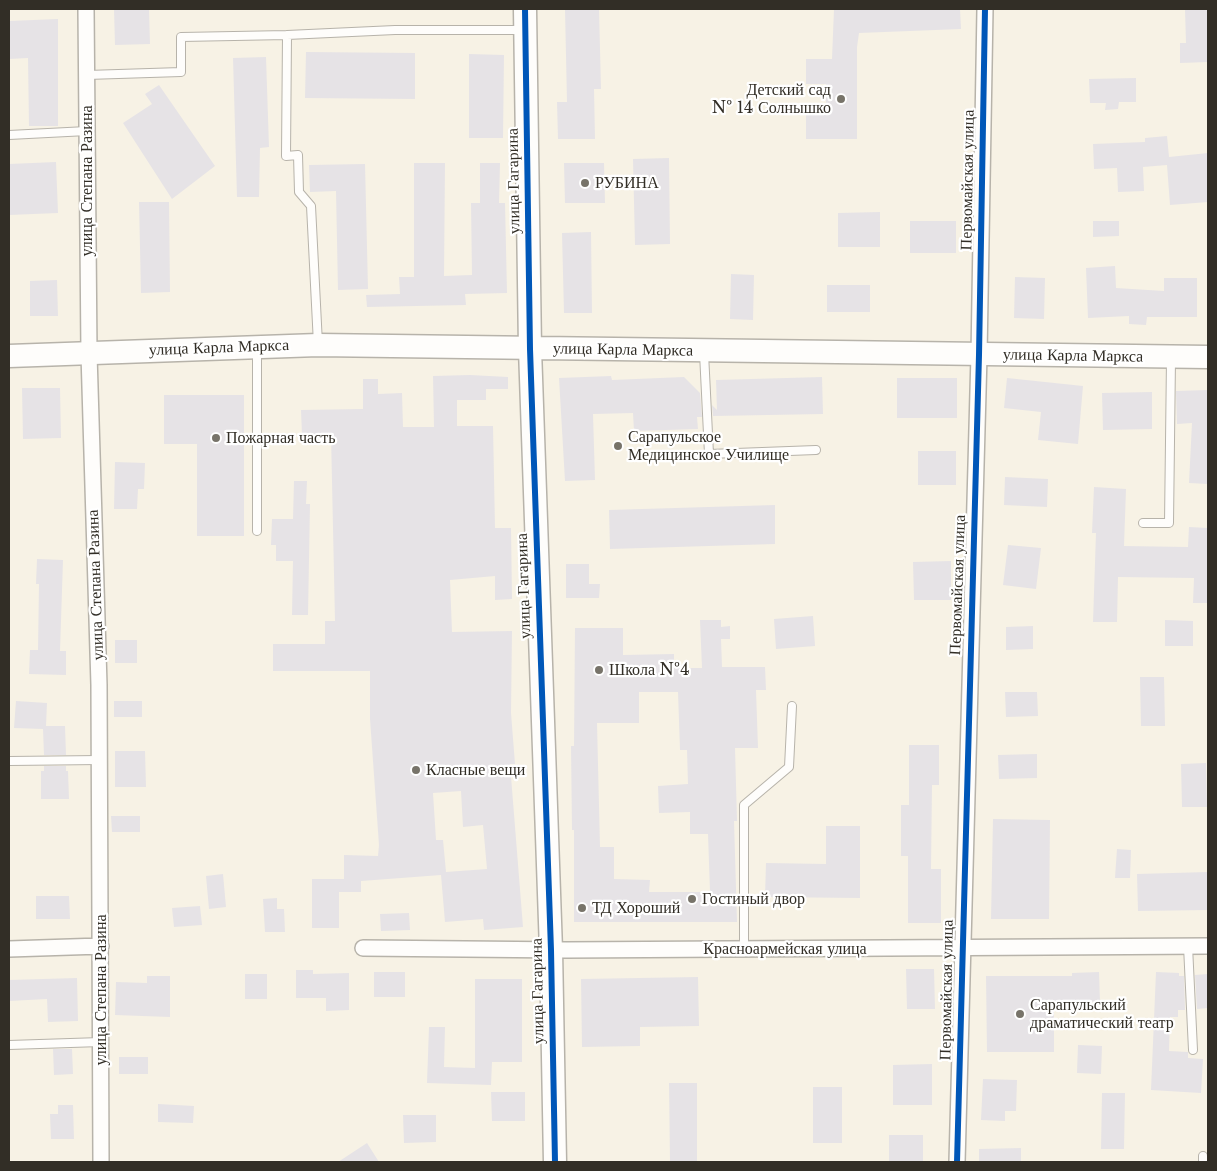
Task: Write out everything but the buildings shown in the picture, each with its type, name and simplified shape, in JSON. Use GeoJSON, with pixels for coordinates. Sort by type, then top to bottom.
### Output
{"type":"FeatureCollection","features":[{"type":"Feature","properties":{"kind":"main road","name":"улица Гагарина"},"geometry":{"type":"LineString","coordinates":[[525,20],[530,349],[551,950],[555,1162]]}},
{"type":"Feature","properties":{"kind":"main road","name":"улица Карла Маркса"},"geometry":{"type":"LineString","coordinates":[[9,356],[318,345],[1208,357]]}},
{"type":"Feature","properties":{"kind":"street","name":"улица Степана Разина"},"geometry":{"type":"LineString","coordinates":[[86,9],[89,354],[100,760],[101,1162]]}},
{"type":"Feature","properties":{"kind":"street","name":"Первомайская улица"},"geometry":{"type":"LineString","coordinates":[[956,1162],[979,355],[985,9]]}},
{"type":"Feature","properties":{"kind":"street"},"geometry":{"type":"LineString","coordinates":[[9,948],[101,946]]}},
{"type":"Feature","properties":{"kind":"street","name":"Красноармейская улица"},"geometry":{"type":"LineString","coordinates":[[363,948],[527,948],[551,950],[1208,946]]}},
{"type":"Feature","properties":{"kind":"lane"},"geometry":{"type":"LineString","coordinates":[[87,75],[181,72],[181,37],[395,30],[525,20]]}},
{"type":"Feature","properties":{"kind":"lane"},"geometry":{"type":"LineString","coordinates":[[286,35],[286,156],[298,155],[299,192],[311,206],[318,345]]}},
{"type":"Feature","properties":{"kind":"lane"},"geometry":{"type":"LineString","coordinates":[[9,135],[87,131]]}},
{"type":"Feature","properties":{"kind":"lane"},"geometry":{"type":"LineString","coordinates":[[257,346],[257,531]]}},
{"type":"Feature","properties":{"kind":"lane"},"geometry":{"type":"LineString","coordinates":[[704,351],[709,454],[816,450]]}},
{"type":"Feature","properties":{"kind":"lane"},"geometry":{"type":"LineString","coordinates":[[1144,524],[1169,523],[1171,357]]}},
{"type":"Feature","properties":{"kind":"lane"},"geometry":{"type":"LineString","coordinates":[[744,949],[744,805],[789,767],[792,706]]}},
{"type":"Feature","properties":{"kind":"lane"},"geometry":{"type":"LineString","coordinates":[[9,761],[100,760]]}},
{"type":"Feature","properties":{"kind":"lane"},"geometry":{"type":"LineString","coordinates":[[1188,946],[1193,1050]]}},
{"type":"Feature","properties":{"kind":"lane"},"geometry":{"type":"LineString","coordinates":[[9,1045],[101,1042]]}},
{"type":"Feature","properties":{"kind":"cycle path"},"geometry":{"type":"LineString","coordinates":[[525,9],[530,349],[551,950],[555,1162]]}},
{"type":"Feature","properties":{"kind":"cycle path"},"geometry":{"type":"LineString","coordinates":[[957,1162],[979,355],[985,9]]}},
{"type":"Feature","properties":{"kind":"place","name":"Детский сад № 14 Солнышко"},"geometry":{"type":"Point","coordinates":[841,99]}},
{"type":"Feature","properties":{"kind":"place","name":"РУБИНА"},"geometry":{"type":"Point","coordinates":[585,183]}},
{"type":"Feature","properties":{"kind":"place","name":"Пожарная часть"},"geometry":{"type":"Point","coordinates":[216,438]}},
{"type":"Feature","properties":{"kind":"place","name":"Сарапульское Медицинское Училище"},"geometry":{"type":"Point","coordinates":[618,446]}},
{"type":"Feature","properties":{"kind":"place","name":"Школа №4"},"geometry":{"type":"Point","coordinates":[599,670]}},
{"type":"Feature","properties":{"kind":"place","name":"Класные вещи"},"geometry":{"type":"Point","coordinates":[416,770]}},
{"type":"Feature","properties":{"kind":"place","name":"Гостиный двор"},"geometry":{"type":"Point","coordinates":[692,899]}},
{"type":"Feature","properties":{"kind":"place","name":"ТД Хороший"},"geometry":{"type":"Point","coordinates":[582,908]}},
{"type":"Feature","properties":{"kind":"place","name":"Сарапульский драматический театр"},"geometry":{"type":"Point","coordinates":[1020,1014]}}]}
